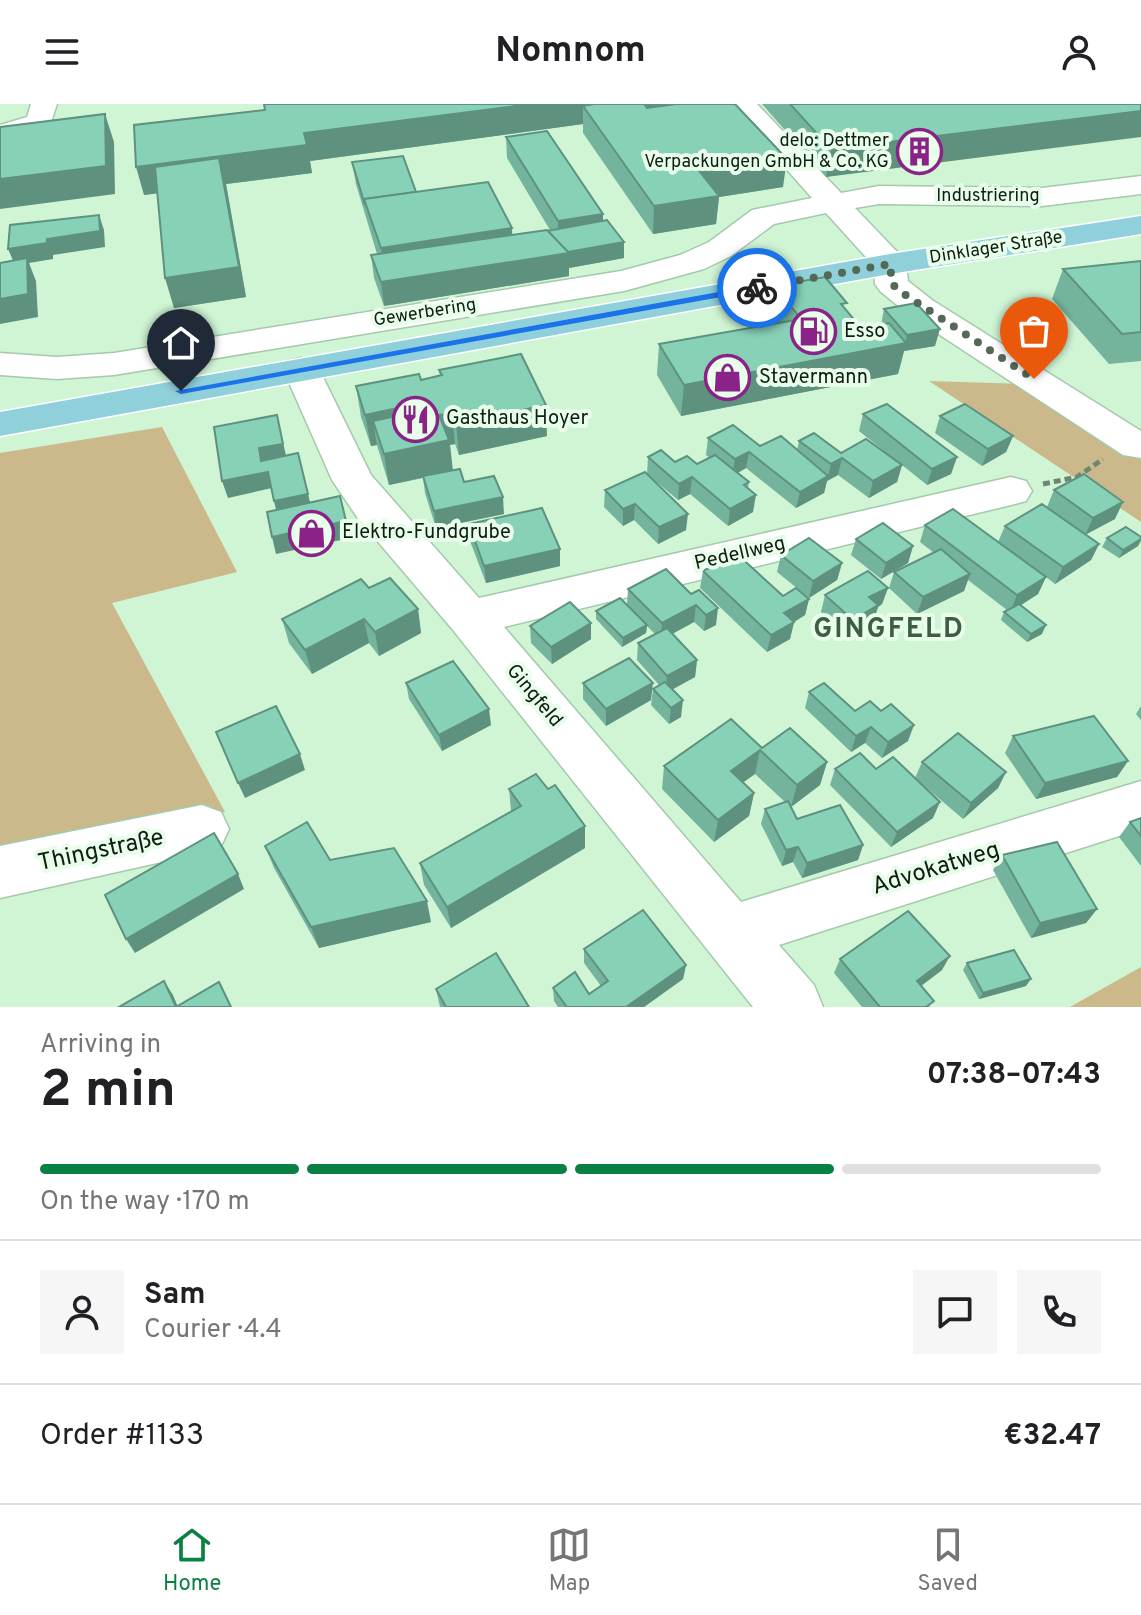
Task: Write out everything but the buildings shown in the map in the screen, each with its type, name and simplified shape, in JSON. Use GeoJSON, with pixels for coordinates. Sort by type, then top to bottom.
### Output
{"type":"FeatureCollection","features":[{"type":"Feature","properties":{"kind":"main road","name":"Dinklager Straße"},"geometry":{"type":"LineString","coordinates":[[0,424],[890,264],[1141,225]]}},
{"type":"Feature","properties":{"kind":"street"},"geometry":{"type":"LineString","coordinates":[[0,134],[39,122],[44,104]]}},
{"type":"Feature","properties":{"kind":"street"},"geometry":{"type":"LineString","coordinates":[[742,104],[890,264],[892,284],[920,307],[1133,443]]}},
{"type":"Feature","properties":{"kind":"street","name":"Industriering"},"geometry":{"type":"LineString","coordinates":[[835,202],[879,195],[1042,197],[1141,185]]}},
{"type":"Feature","properties":{"kind":"street","name":"Gewerbering"},"geometry":{"type":"LineString","coordinates":[[0,364],[57,368],[114,364],[624,281],[692,262],[720,249],[763,217],[835,202]]}},
{"type":"Feature","properties":{"kind":"street","name":"Gingfeld"},"geometry":{"type":"LineString","coordinates":[[301,369],[353,480],[372,507],[469,618],[792,1007]]}},
{"type":"Feature","properties":{"kind":"street","name":"Pedellweg"},"geometry":{"type":"LineString","coordinates":[[469,618],[1011,491]]}},
{"type":"Feature","properties":{"kind":"street","name":"Advokatweg"},"geometry":{"type":"LineString","coordinates":[[730,933],[1141,805]]}},
{"type":"Feature","properties":{"kind":"street","name":"Thingstraße"},"geometry":{"type":"LineString","coordinates":[[0,872],[202,829]]}},
{"type":"Feature","properties":{"kind":"path"},"geometry":{"type":"LineString","coordinates":[[1011,491],[1077,477],[1133,443]]}},
{"type":"Feature","properties":{"kind":"shaded area"},"geometry":{"type":"Polygon","coordinates":[[[929,381],[1025,384],[1141,455],[1141,522],[929,381]]]}},
{"type":"Feature","properties":{"kind":"shaded area"},"geometry":{"type":"Polygon","coordinates":[[[162,427],[237,572],[112,603],[225,812],[0,852],[0,453],[162,427]]]}},
{"type":"Feature","properties":{"kind":"shaded area"},"geometry":{"type":"Polygon","coordinates":[[[1141,967],[1141,1007],[1070,1007],[1141,967]]]}},
{"type":"Feature","properties":{"kind":"way so far"},"geometry":{"type":"LineString","coordinates":[[757,288],[890,264],[892,284],[901,292],[1034,379]]}},
{"type":"Feature","properties":{"kind":"place","name":"delo: Dettmer Verpackungen GmbH & Co. KG"},"geometry":{"type":"Point","coordinates":[920,151]}},
{"type":"Feature","properties":{"kind":"place","name":"Esso"},"geometry":{"type":"Point","coordinates":[813,332]}},
{"type":"Feature","properties":{"kind":"place","name":"Stavermann"},"geometry":{"type":"Point","coordinates":[728,378]}},
{"type":"Feature","properties":{"kind":"place","name":"Gasthaus Hoyer"},"geometry":{"type":"Point","coordinates":[415,419]}},
{"type":"Feature","properties":{"kind":"place","name":"Elektro-Fundgrube"},"geometry":{"type":"Point","coordinates":[311,533]}},
{"type":"Feature","properties":{"kind":"district","name":"GINGFELD"},"geometry":{"type":"Point","coordinates":[889,630]}},
{"type":"Feature","properties":{"kind":"route"},"geometry":{"type":"LineString","coordinates":[[181,391],[757,288]]}}]}
